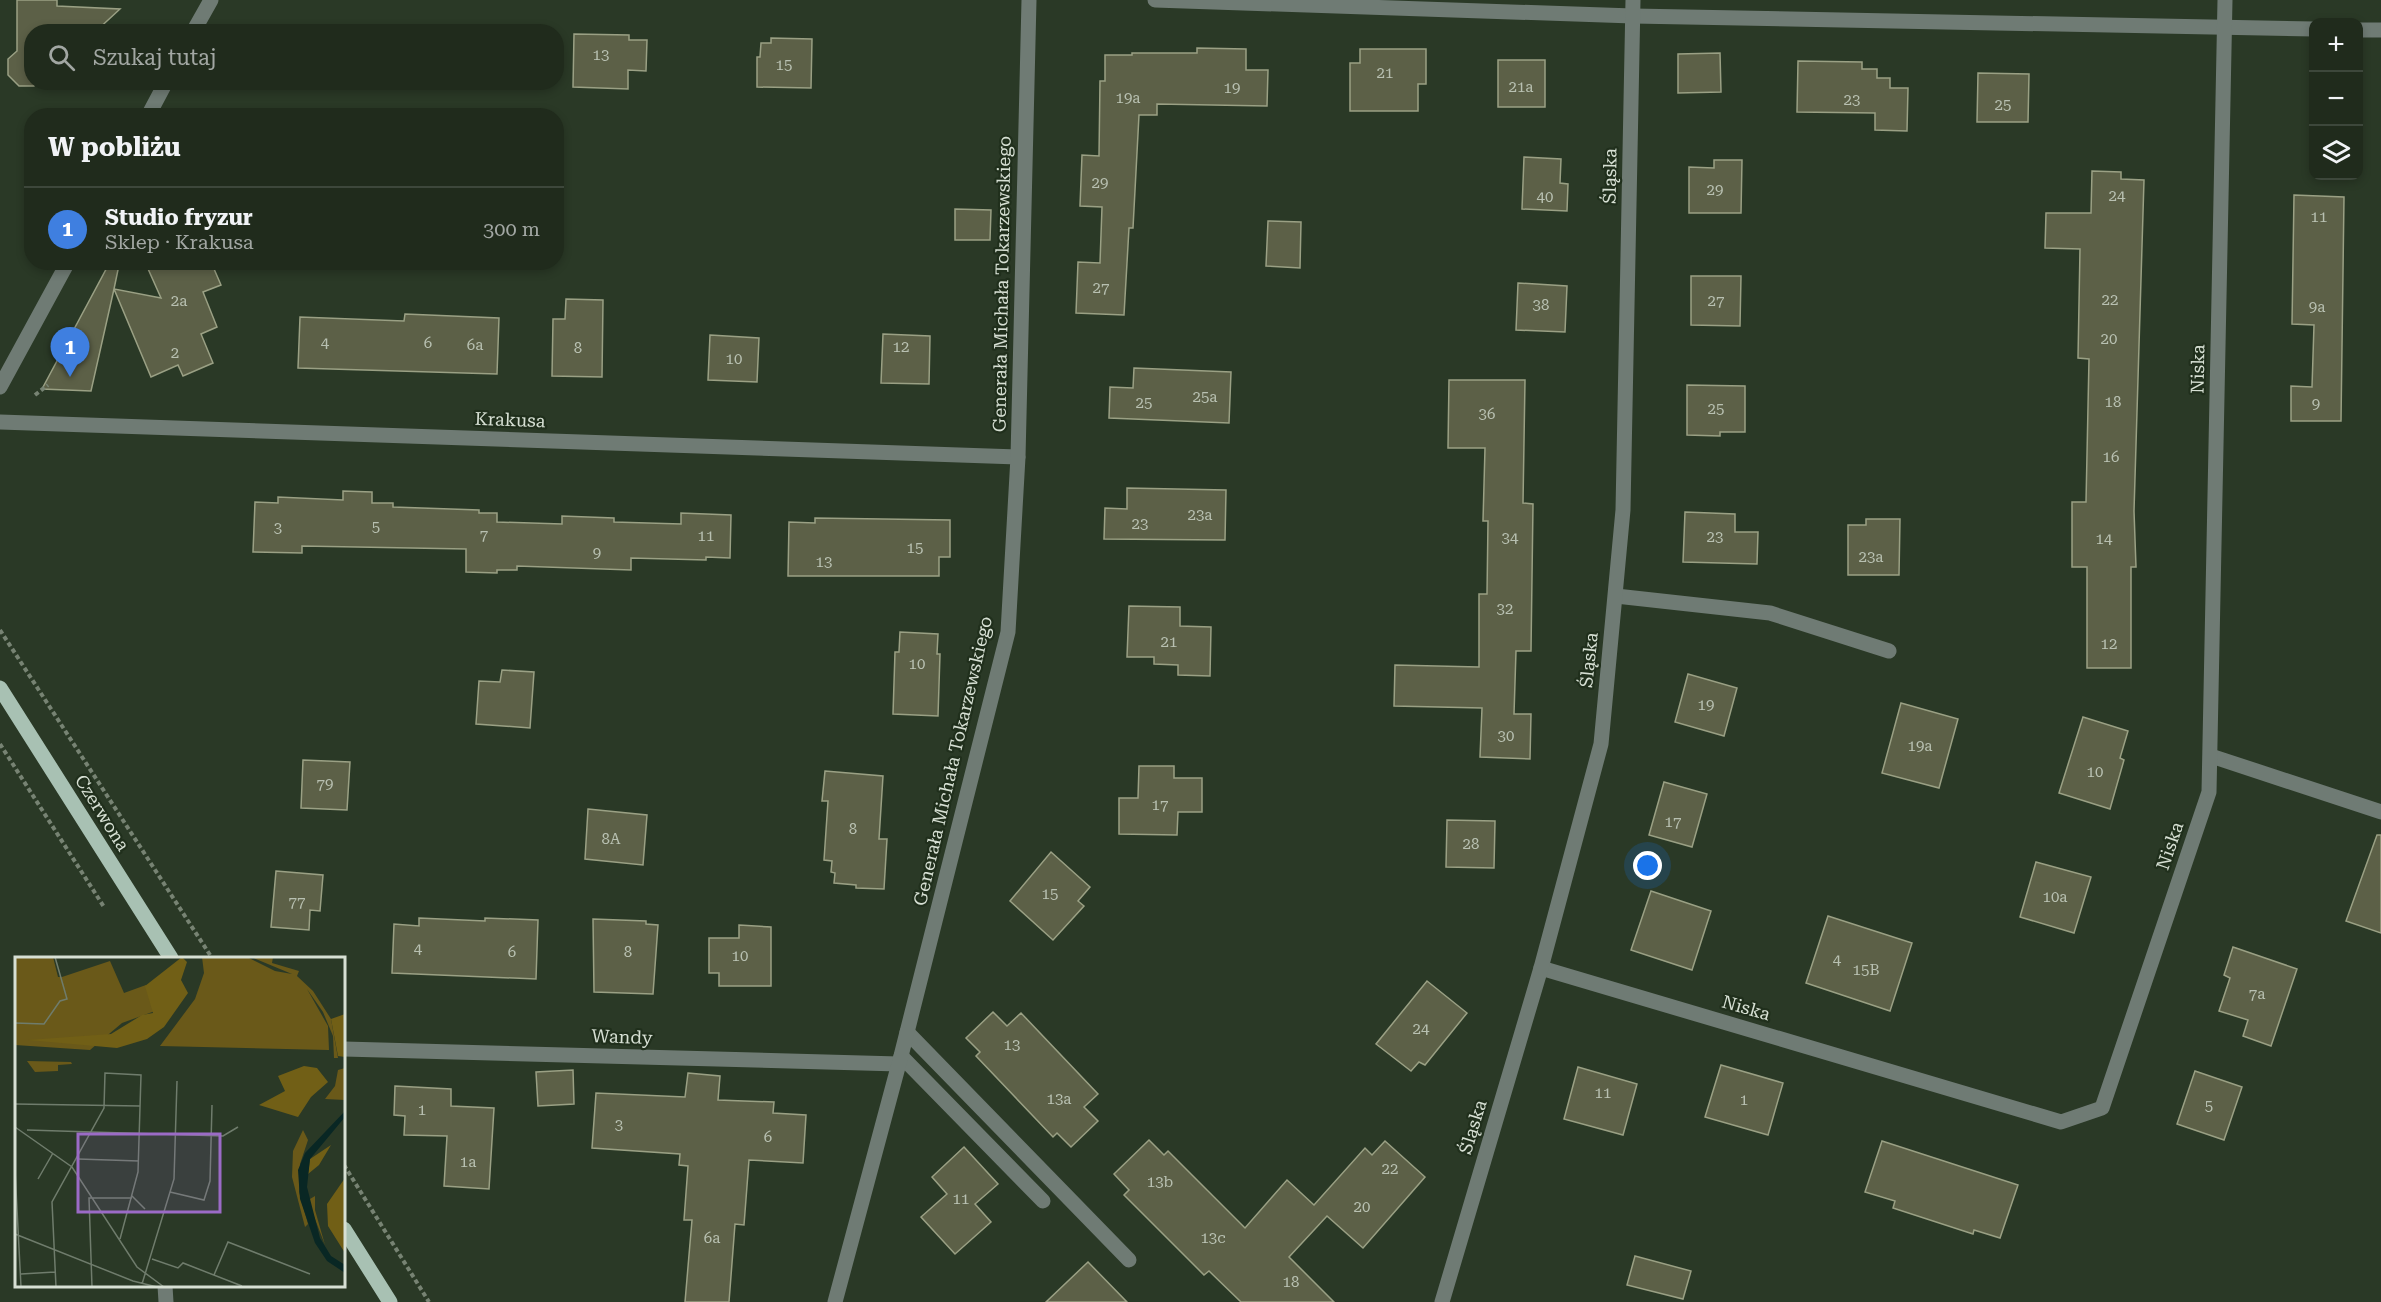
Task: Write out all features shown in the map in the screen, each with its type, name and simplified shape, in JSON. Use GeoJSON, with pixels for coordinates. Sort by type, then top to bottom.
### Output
{"type":"FeatureCollection","features":[{"type":"Feature","properties":{"kind":"main road","name":"Czerwona"},"geometry":{"type":"LineString","coordinates":[[0,688],[170,957]]}},
{"type":"Feature","properties":{"kind":"main road"},"geometry":{"type":"LineString","coordinates":[[345,1231],[390,1302]]}},
{"type":"Feature","properties":{"kind":"street"},"geometry":{"type":"LineString","coordinates":[[198,24],[211,0]]}},
{"type":"Feature","properties":{"kind":"street","name":"Generała Michała Tokarzewskiego"},"geometry":{"type":"LineString","coordinates":[[835,1302],[900,1060],[1008,632],[1018,457],[1029,0]]}},
{"type":"Feature","properties":{"kind":"street"},"geometry":{"type":"LineString","coordinates":[[1155,0],[1632,16],[2309,29]]}},
{"type":"Feature","properties":{"kind":"street","name":"Śląska"},"geometry":{"type":"LineString","coordinates":[[1442,1302],[1541,968],[1600,744],[1623,510],[1633,0]]}},
{"type":"Feature","properties":{"kind":"street","name":"Niska"},"geometry":{"type":"LineString","coordinates":[[1541,968],[2061,1122],[2102,1108],[2209,792],[2225,0]]}},
{"type":"Feature","properties":{"kind":"street"},"geometry":{"type":"LineString","coordinates":[[2363,30],[2381,30]]}},
{"type":"Feature","properties":{"kind":"street"},"geometry":{"type":"LineString","coordinates":[[152,108],[162,90]]}},
{"type":"Feature","properties":{"kind":"street"},"geometry":{"type":"LineString","coordinates":[[0,387],[64,270]]}},
{"type":"Feature","properties":{"kind":"street","name":"Krakusa"},"geometry":{"type":"LineString","coordinates":[[0,422],[1018,457]]}},
{"type":"Feature","properties":{"kind":"street"},"geometry":{"type":"LineString","coordinates":[[1616,596],[1770,613],[1889,651]]}},
{"type":"Feature","properties":{"kind":"street"},"geometry":{"type":"LineString","coordinates":[[2211,756],[2381,812]]}},
{"type":"Feature","properties":{"kind":"street"},"geometry":{"type":"LineString","coordinates":[[907,1032],[1129,1260]]}},
{"type":"Feature","properties":{"kind":"street","name":"Wandy"},"geometry":{"type":"LineString","coordinates":[[345,1049],[900,1060]]}},
{"type":"Feature","properties":{"kind":"street"},"geometry":{"type":"LineString","coordinates":[[900,1060],[1043,1201]]}},
{"type":"Feature","properties":{"kind":"street"},"geometry":{"type":"LineString","coordinates":[[165,1287],[166,1302]]}},
{"type":"Feature","properties":{"kind":"path"},"geometry":{"type":"LineString","coordinates":[[0,630],[211,957]]}},
{"type":"Feature","properties":{"kind":"path"},"geometry":{"type":"LineString","coordinates":[[0,744],[106,910]]}},
{"type":"Feature","properties":{"kind":"path"},"geometry":{"type":"LineString","coordinates":[[345,1167],[429,1302]]}},
{"type":"Feature","properties":{"kind":"building"},"geometry":{"type":"Polygon","coordinates":[[[17,0],[57,0],[57,6],[120,9],[104,24],[24,24],[24,86],[19,86],[8,75],[8,59],[17,51],[17,0]]]}},
{"type":"Feature","properties":{"kind":"building"},"geometry":{"type":"Polygon","coordinates":[[[574,34],[629,35],[629,40],[647,40],[646,71],[628,70],[628,89],[573,87],[574,34]]]}},
{"type":"Feature","properties":{"kind":"building"},"geometry":{"type":"Polygon","coordinates":[[[771,38],[812,39],[811,88],[757,87],[757,57],[760,57],[761,43],[771,43],[771,38]]]}},
{"type":"Feature","properties":{"kind":"building"},"geometry":{"type":"Polygon","coordinates":[[[1197,48],[1246,49],[1246,70],[1268,70],[1267,106],[1157,104],[1157,115],[1139,115],[1133,228],[1129,228],[1124,315],[1076,313],[1078,262],[1100,263],[1102,207],[1080,206],[1082,155],[1099,156],[1100,81],[1105,81],[1105,55],[1197,53],[1197,48]]]}},
{"type":"Feature","properties":{"kind":"building"},"geometry":{"type":"Polygon","coordinates":[[[1360,49],[1426,49],[1426,84],[1418,84],[1418,111],[1350,111],[1350,63],[1360,63],[1360,49]]]}},
{"type":"Feature","properties":{"kind":"building"},"geometry":{"type":"Polygon","coordinates":[[[1720,53],[1721,92],[1678,93],[1678,54],[1720,53]]]}},
{"type":"Feature","properties":{"kind":"building"},"geometry":{"type":"Polygon","coordinates":[[[1498,60],[1545,60],[1545,107],[1498,107],[1498,60]]]}},
{"type":"Feature","properties":{"kind":"building"},"geometry":{"type":"Polygon","coordinates":[[[1798,61],[1862,62],[1862,69],[1877,69],[1877,78],[1890,78],[1890,88],[1908,88],[1907,131],[1875,130],[1875,113],[1797,112],[1798,61]]]}},
{"type":"Feature","properties":{"kind":"building"},"geometry":{"type":"Polygon","coordinates":[[[1978,73],[2029,74],[2028,122],[1977,122],[1978,73]]]}},
{"type":"Feature","properties":{"kind":"building"},"geometry":{"type":"Polygon","coordinates":[[[1524,157],[1561,159],[1560,183],[1568,184],[1567,211],[1522,209],[1524,157]]]}},
{"type":"Feature","properties":{"kind":"building"},"geometry":{"type":"Polygon","coordinates":[[[1714,160],[1742,160],[1741,213],[1689,213],[1689,167],[1714,168],[1714,160]]]}},
{"type":"Feature","properties":{"kind":"building"},"geometry":{"type":"Polygon","coordinates":[[[2092,171],[2121,172],[2121,179],[2144,180],[2134,511],[2136,567],[2131,567],[2131,668],[2087,668],[2087,567],[2072,567],[2072,502],[2086,502],[2089,359],[2078,358],[2080,249],[2045,248],[2046,213],[2091,213],[2092,171]]]}},
{"type":"Feature","properties":{"kind":"building"},"geometry":{"type":"Polygon","coordinates":[[[2294,195],[2344,197],[2341,421],[2291,421],[2291,386],[2312,387],[2314,325],[2292,324],[2294,195]]]}},
{"type":"Feature","properties":{"kind":"building"},"geometry":{"type":"Polygon","coordinates":[[[955,209],[991,210],[990,240],[955,240],[955,209]]]}},
{"type":"Feature","properties":{"kind":"building"},"geometry":{"type":"Polygon","coordinates":[[[1268,221],[1301,222],[1300,268],[1266,266],[1268,221]]]}},
{"type":"Feature","properties":{"kind":"building"},"geometry":{"type":"Polygon","coordinates":[[[106,270],[118,270],[91,391],[42,389],[106,270]]]}},
{"type":"Feature","properties":{"kind":"building"},"geometry":{"type":"Polygon","coordinates":[[[149,270],[214,270],[221,285],[203,292],[217,327],[201,334],[213,363],[183,376],[178,365],[151,377],[114,289],[161,298],[149,270]]]}},
{"type":"Feature","properties":{"kind":"building"},"geometry":{"type":"Polygon","coordinates":[[[1691,276],[1741,276],[1740,326],[1691,325],[1691,276]]]}},
{"type":"Feature","properties":{"kind":"building"},"geometry":{"type":"Polygon","coordinates":[[[1518,283],[1567,286],[1565,332],[1516,330],[1518,283]]]}},
{"type":"Feature","properties":{"kind":"building"},"geometry":{"type":"Polygon","coordinates":[[[566,299],[603,300],[602,377],[552,376],[553,319],[565,319],[566,299]]]}},
{"type":"Feature","properties":{"kind":"building"},"geometry":{"type":"Polygon","coordinates":[[[405,314],[499,318],[497,374],[298,368],[300,317],[404,321],[405,314]]]}},
{"type":"Feature","properties":{"kind":"building"},"geometry":{"type":"Polygon","coordinates":[[[883,334],[930,336],[929,384],[881,383],[883,334]]]}},
{"type":"Feature","properties":{"kind":"building"},"geometry":{"type":"Polygon","coordinates":[[[710,335],[759,338],[757,382],[708,380],[710,335]]]}},
{"type":"Feature","properties":{"kind":"building"},"geometry":{"type":"Polygon","coordinates":[[[1134,368],[1231,372],[1229,423],[1109,418],[1110,387],[1133,388],[1134,368]]]}},
{"type":"Feature","properties":{"kind":"building"},"geometry":{"type":"Polygon","coordinates":[[[1449,380],[1525,380],[1523,503],[1533,504],[1531,651],[1516,651],[1514,714],[1531,714],[1530,759],[1480,757],[1482,708],[1394,706],[1395,665],[1479,667],[1479,594],[1487,594],[1488,521],[1483,521],[1485,448],[1448,448],[1449,380]]]}},
{"type":"Feature","properties":{"kind":"building"},"geometry":{"type":"Polygon","coordinates":[[[1687,385],[1745,386],[1745,432],[1720,432],[1720,436],[1687,435],[1687,385]]]}},
{"type":"Feature","properties":{"kind":"building"},"geometry":{"type":"Polygon","coordinates":[[[1127,488],[1226,490],[1225,540],[1104,539],[1105,508],[1127,509],[1127,488]]]}},
{"type":"Feature","properties":{"kind":"building"},"geometry":{"type":"Polygon","coordinates":[[[343,491],[372,492],[372,503],[393,503],[393,507],[479,510],[479,513],[497,513],[497,522],[562,524],[562,516],[614,518],[614,522],[681,524],[681,513],[731,515],[730,558],[706,557],[706,560],[631,558],[631,570],[517,566],[517,570],[497,570],[497,573],[466,572],[466,549],[302,546],[302,553],[253,552],[255,502],[278,503],[278,497],[343,500],[343,491]]]}},
{"type":"Feature","properties":{"kind":"building"},"geometry":{"type":"Polygon","coordinates":[[[1685,512],[1735,514],[1735,532],[1758,532],[1757,564],[1683,562],[1685,512]]]}},
{"type":"Feature","properties":{"kind":"building"},"geometry":{"type":"Polygon","coordinates":[[[815,518],[950,520],[950,557],[939,557],[939,576],[788,576],[789,522],[815,523],[815,518]]]}},
{"type":"Feature","properties":{"kind":"building"},"geometry":{"type":"Polygon","coordinates":[[[1866,519],[1900,519],[1899,575],[1848,575],[1848,525],[1866,525],[1866,519]]]}},
{"type":"Feature","properties":{"kind":"building"},"geometry":{"type":"Polygon","coordinates":[[[1129,606],[1180,607],[1180,626],[1211,627],[1210,676],[1178,675],[1178,665],[1154,664],[1154,657],[1127,657],[1129,606]]]}},
{"type":"Feature","properties":{"kind":"building"},"geometry":{"type":"Polygon","coordinates":[[[900,632],[938,634],[937,654],[940,654],[938,716],[893,714],[895,652],[899,652],[900,632]]]}},
{"type":"Feature","properties":{"kind":"building"},"geometry":{"type":"Polygon","coordinates":[[[502,670],[534,672],[530,728],[476,724],[479,681],[500,682],[502,670]]]}},
{"type":"Feature","properties":{"kind":"building"},"geometry":{"type":"Polygon","coordinates":[[[1688,674],[1737,688],[1724,736],[1675,722],[1688,674]]]}},
{"type":"Feature","properties":{"kind":"building"},"geometry":{"type":"Polygon","coordinates":[[[1901,703],[1958,719],[1939,788],[1882,773],[1901,703]]]}},
{"type":"Feature","properties":{"kind":"building"},"geometry":{"type":"Polygon","coordinates":[[[2083,717],[2128,731],[2120,758],[2124,760],[2110,809],[2059,793],[2083,717]]]}},
{"type":"Feature","properties":{"kind":"building"},"geometry":{"type":"Polygon","coordinates":[[[303,760],[350,762],[347,810],[301,808],[303,760]]]}},
{"type":"Feature","properties":{"kind":"building"},"geometry":{"type":"Polygon","coordinates":[[[1139,766],[1174,766],[1174,778],[1202,778],[1202,812],[1178,812],[1177,835],[1119,834],[1119,798],[1138,798],[1139,766]]]}},
{"type":"Feature","properties":{"kind":"building"},"geometry":{"type":"Polygon","coordinates":[[[825,771],[883,776],[879,839],[887,839],[884,889],[856,888],[856,885],[834,883],[835,873],[831,872],[832,861],[824,860],[828,801],[822,801],[825,771]]]}},
{"type":"Feature","properties":{"kind":"building"},"geometry":{"type":"Polygon","coordinates":[[[1664,782],[1707,794],[1692,847],[1649,835],[1664,782]]]}},
{"type":"Feature","properties":{"kind":"building"},"geometry":{"type":"Polygon","coordinates":[[[588,809],[647,815],[643,865],[585,859],[588,809]]]}},
{"type":"Feature","properties":{"kind":"building"},"geometry":{"type":"Polygon","coordinates":[[[1447,820],[1495,821],[1494,868],[1446,867],[1447,820]]]}},
{"type":"Feature","properties":{"kind":"building"},"geometry":{"type":"Polygon","coordinates":[[[2377,835],[2381,835],[2381,933],[2346,921],[2377,835]]]}},
{"type":"Feature","properties":{"kind":"building"},"geometry":{"type":"Polygon","coordinates":[[[1051,852],[1090,887],[1078,901],[1084,906],[1053,940],[1010,901],[1051,852]]]}},
{"type":"Feature","properties":{"kind":"building"},"geometry":{"type":"Polygon","coordinates":[[[2036,862],[2091,877],[2074,933],[2020,917],[2036,862]]]}},
{"type":"Feature","properties":{"kind":"building"},"geometry":{"type":"Polygon","coordinates":[[[276,871],[323,875],[320,911],[310,910],[309,930],[271,927],[276,871]]]}},
{"type":"Feature","properties":{"kind":"building"},"geometry":{"type":"Polygon","coordinates":[[[1651,891],[1711,911],[1692,970],[1631,950],[1651,891]]]}},
{"type":"Feature","properties":{"kind":"building"},"geometry":{"type":"Polygon","coordinates":[[[1828,916],[1912,943],[1890,1011],[1806,983],[1828,916]]]}},
{"type":"Feature","properties":{"kind":"building"},"geometry":{"type":"Polygon","coordinates":[[[419,918],[485,921],[485,918],[538,920],[536,979],[392,973],[394,924],[419,926],[419,918]]]}},
{"type":"Feature","properties":{"kind":"building"},"geometry":{"type":"Polygon","coordinates":[[[593,919],[646,921],[646,924],[658,925],[653,994],[594,992],[593,919]]]}},
{"type":"Feature","properties":{"kind":"building"},"geometry":{"type":"Polygon","coordinates":[[[739,925],[771,927],[771,986],[719,986],[719,973],[709,973],[709,938],[739,938],[739,925]]]}},
{"type":"Feature","properties":{"kind":"building"},"geometry":{"type":"Polygon","coordinates":[[[2233,947],[2297,969],[2271,1046],[2243,1036],[2248,1020],[2219,1011],[2230,978],[2224,975],[2233,947]]]}},
{"type":"Feature","properties":{"kind":"building"},"geometry":{"type":"Polygon","coordinates":[[[1427,981],[1467,1013],[1425,1065],[1419,1062],[1411,1071],[1376,1044],[1427,981]]]}},
{"type":"Feature","properties":{"kind":"building"},"geometry":{"type":"Polygon","coordinates":[[[993,1012],[1007,1026],[1021,1013],[1098,1094],[1084,1107],[1098,1121],[1071,1147],[1057,1133],[1053,1137],[976,1056],[980,1052],[966,1038],[993,1012]]]}},
{"type":"Feature","properties":{"kind":"building"},"geometry":{"type":"Polygon","coordinates":[[[1721,1065],[1783,1083],[1768,1135],[1705,1117],[1721,1065]]]}},
{"type":"Feature","properties":{"kind":"building"},"geometry":{"type":"Polygon","coordinates":[[[1578,1067],[1637,1084],[1623,1135],[1564,1119],[1578,1067]]]}},
{"type":"Feature","properties":{"kind":"building"},"geometry":{"type":"Polygon","coordinates":[[[573,1070],[574,1104],[538,1106],[536,1072],[573,1070]]]}},
{"type":"Feature","properties":{"kind":"building"},"geometry":{"type":"Polygon","coordinates":[[[2195,1071],[2242,1087],[2224,1140],[2177,1124],[2195,1071]]]}},
{"type":"Feature","properties":{"kind":"building"},"geometry":{"type":"Polygon","coordinates":[[[688,1073],[720,1076],[718,1100],[774,1102],[773,1113],[806,1115],[803,1163],[749,1160],[744,1225],[735,1224],[729,1302],[685,1302],[692,1220],[684,1220],[688,1166],[679,1165],[680,1154],[592,1148],[596,1093],[685,1097],[688,1073]]]}},
{"type":"Feature","properties":{"kind":"building"},"geometry":{"type":"Polygon","coordinates":[[[395,1086],[451,1089],[451,1106],[494,1108],[489,1189],[444,1186],[447,1136],[404,1135],[405,1116],[394,1115],[395,1086]]]}},
{"type":"Feature","properties":{"kind":"building"},"geometry":{"type":"Polygon","coordinates":[[[1149,1140],[1164,1155],[1168,1151],[1245,1228],[1287,1180],[1314,1205],[1365,1148],[1372,1155],[1385,1141],[1425,1177],[1363,1248],[1327,1216],[1289,1257],[1334,1302],[1241,1302],[1209,1271],[1204,1275],[1124,1195],[1129,1190],[1114,1174],[1149,1140]]]}},
{"type":"Feature","properties":{"kind":"building"},"geometry":{"type":"Polygon","coordinates":[[[1882,1141],[2018,1185],[2000,1238],[1974,1230],[1973,1234],[1893,1208],[1895,1201],[1865,1192],[1882,1141]]]}},
{"type":"Feature","properties":{"kind":"building"},"geometry":{"type":"Polygon","coordinates":[[[964,1147],[998,1184],[975,1204],[991,1222],[955,1254],[921,1217],[947,1194],[932,1177],[964,1147]]]}},
{"type":"Feature","properties":{"kind":"building"},"geometry":{"type":"Polygon","coordinates":[[[1635,1256],[1691,1271],[1683,1299],[1627,1285],[1635,1256]]]}},
{"type":"Feature","properties":{"kind":"building"},"geometry":{"type":"Polygon","coordinates":[[[1088,1262],[1127,1302],[1046,1302],[1088,1262]]]}},
{"type":"Feature","properties":{"kind":"place","name":"Studio fryzur"},"geometry":{"type":"Point","coordinates":[70,377]}}]}
